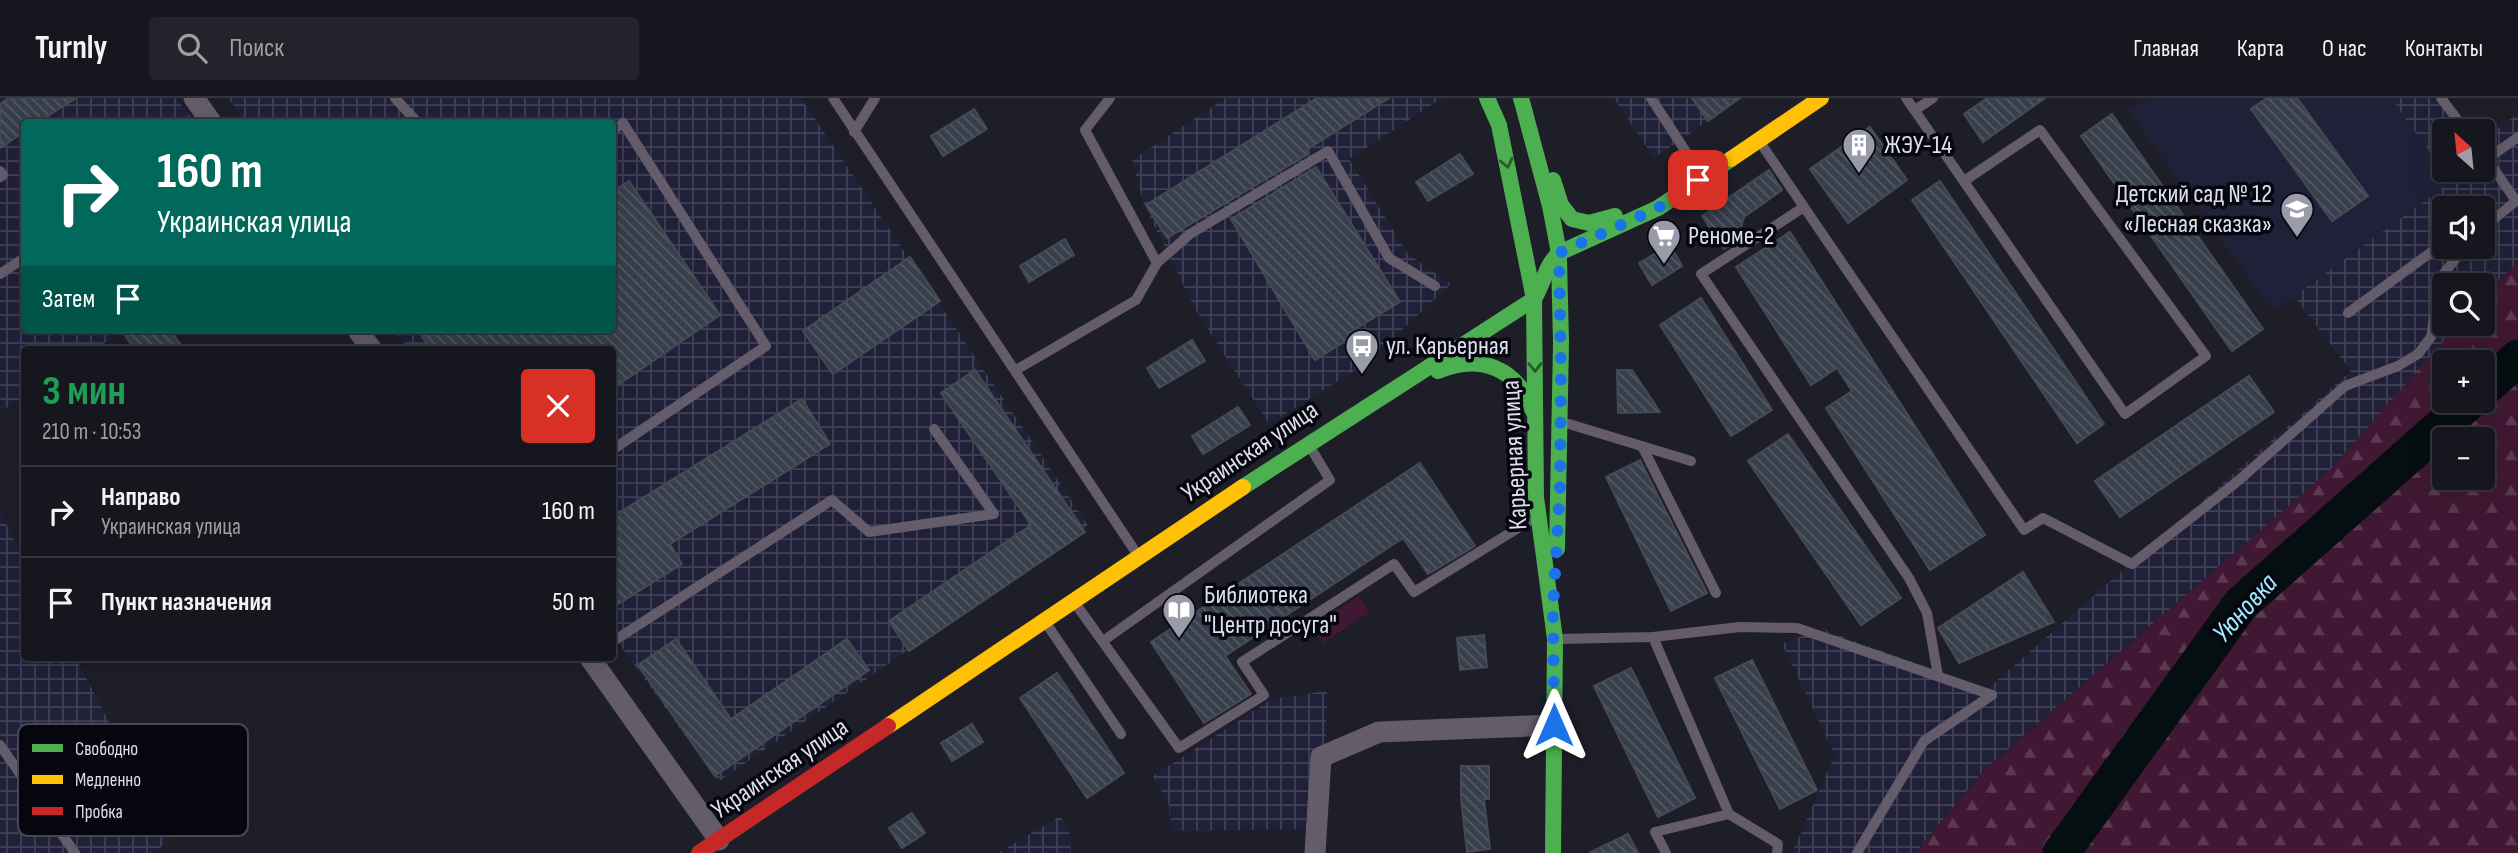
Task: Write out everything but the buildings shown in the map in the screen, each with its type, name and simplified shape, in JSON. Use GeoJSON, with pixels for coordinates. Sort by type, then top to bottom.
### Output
{"type":"FeatureCollection","features":[{"type":"Feature","properties":{"kind":"main road"},"geometry":{"type":"LineString","coordinates":[[1487,98],[1499,124],[1534,299]]}},
{"type":"Feature","properties":{"kind":"main road"},"geometry":{"type":"LineString","coordinates":[[1534,299],[1543,285],[1548,263],[1559,253],[1658,208],[1821,98]]}},
{"type":"Feature","properties":{"kind":"main road"},"geometry":{"type":"LineString","coordinates":[[1524,103],[1544,145],[1559,203],[1565,214],[1574,222],[1594,225],[1701,178]]}},
{"type":"Feature","properties":{"kind":"main road","name":"Карьерная улица"},"geometry":{"type":"LineString","coordinates":[[1524,103],[1559,253],[1560,489],[1553,608]]}},
{"type":"Feature","properties":{"kind":"main road","name":"Карьерная улица"},"geometry":{"type":"LineString","coordinates":[[1534,299],[1536,497],[1553,608],[1555,639],[1553,853]]}},
{"type":"Feature","properties":{"kind":"main road","name":"Украинская улица"},"geometry":{"type":"LineString","coordinates":[[699,853],[1313,440],[1534,299]]}},
{"type":"Feature","properties":{"kind":"main road"},"geometry":{"type":"LineString","coordinates":[[1313,440],[1371,411],[1446,366],[1475,361],[1500,368],[1516,379],[1531,401],[1535,423]]}},
{"type":"Feature","properties":{"kind":"street"},"geometry":{"type":"LineString","coordinates":[[194,98],[209,119]]}},
{"type":"Feature","properties":{"kind":"street"},"geometry":{"type":"LineString","coordinates":[[592,661],[719,840]]}},
{"type":"Feature","properties":{"kind":"street"},"geometry":{"type":"LineString","coordinates":[[1315,853],[1321,757],[1379,732],[1554,725]]}},
{"type":"Feature","properties":{"kind":"lane"},"geometry":{"type":"LineString","coordinates":[[396,98],[414,119]]}},
{"type":"Feature","properties":{"kind":"lane"},"geometry":{"type":"LineString","coordinates":[[833,98],[1139,556]]}},
{"type":"Feature","properties":{"kind":"lane"},"geometry":{"type":"LineString","coordinates":[[854,132],[875,98]]}},
{"type":"Feature","properties":{"kind":"lane"},"geometry":{"type":"LineString","coordinates":[[1110,98],[1085,130],[1157,263]]}},
{"type":"Feature","properties":{"kind":"lane"},"geometry":{"type":"LineString","coordinates":[[1651,98],[1701,178]]}},
{"type":"Feature","properties":{"kind":"lane"},"geometry":{"type":"LineString","coordinates":[[1906,98],[2125,414],[2206,356],[2040,130],[1964,181]]}},
{"type":"Feature","properties":{"kind":"lane"},"geometry":{"type":"LineString","coordinates":[[1915,110],[1933,98]]}},
{"type":"Feature","properties":{"kind":"lane"},"geometry":{"type":"LineString","coordinates":[[2441,98],[2457,119]]}},
{"type":"Feature","properties":{"kind":"lane"},"geometry":{"type":"LineString","coordinates":[[616,128],[623,123],[766,346],[616,447]]}},
{"type":"Feature","properties":{"kind":"lane"},"geometry":{"type":"LineString","coordinates":[[2496,150],[2518,137]]}},
{"type":"Feature","properties":{"kind":"lane"},"geometry":{"type":"LineString","coordinates":[[1759,140],[2024,530],[2043,518],[2132,564],[2238,481],[2345,386],[2398,366],[2418,354],[2431,337],[2441,277],[2455,259]]}},
{"type":"Feature","properties":{"kind":"lane"},"geometry":{"type":"LineString","coordinates":[[1016,370],[1136,300],[1157,263],[1190,234],[1328,152],[1389,258],[1435,286]]}},
{"type":"Feature","properties":{"kind":"lane"},"geometry":{"type":"LineString","coordinates":[[0,171],[3,175],[0,177]]}},
{"type":"Feature","properties":{"kind":"lane"},"geometry":{"type":"LineString","coordinates":[[2496,171],[2517,201],[2496,216]]}},
{"type":"Feature","properties":{"kind":"lane"},"geometry":{"type":"LineString","coordinates":[[1804,207],[1702,274],[1909,578],[1927,613],[1938,676]]}},
{"type":"Feature","properties":{"kind":"lane"},"geometry":{"type":"LineString","coordinates":[[2347,313],[2432,251]]}},
{"type":"Feature","properties":{"kind":"lane"},"geometry":{"type":"LineString","coordinates":[[0,274],[21,260]]}},
{"type":"Feature","properties":{"kind":"lane"},"geometry":{"type":"LineString","coordinates":[[1569,424],[1691,460]]}},
{"type":"Feature","properties":{"kind":"lane"},"geometry":{"type":"LineString","coordinates":[[616,639],[832,500],[869,532],[994,514],[934,429]]}},
{"type":"Feature","properties":{"kind":"lane"},"geometry":{"type":"LineString","coordinates":[[1102,641],[1331,480],[1313,440]]}},
{"type":"Feature","properties":{"kind":"lane"},"geometry":{"type":"LineString","coordinates":[[1642,446],[1716,593]]}},
{"type":"Feature","properties":{"kind":"lane"},"geometry":{"type":"LineString","coordinates":[[1074,600],[1179,748],[1264,695],[1242,662],[1394,564],[1414,592],[1528,522]]}},
{"type":"Feature","properties":{"kind":"lane"},"geometry":{"type":"LineString","coordinates":[[1044,620],[1121,734]]}},
{"type":"Feature","properties":{"kind":"lane"},"geometry":{"type":"LineString","coordinates":[[1555,639],[1653,637],[1740,627],[1797,628],[1992,695],[1924,741],[1857,853]]}},
{"type":"Feature","properties":{"kind":"lane"},"geometry":{"type":"LineString","coordinates":[[1653,637],[1729,814],[1778,844],[1777,853]]}},
{"type":"Feature","properties":{"kind":"lane"},"geometry":{"type":"LineString","coordinates":[[0,745],[18,771]]}},
{"type":"Feature","properties":{"kind":"lane"},"geometry":{"type":"LineString","coordinates":[[1666,853],[1655,832],[1729,814]]}},
{"type":"Feature","properties":{"kind":"lane"},"geometry":{"type":"LineString","coordinates":[[63,836],[75,853]]}},
{"type":"Feature","properties":{"kind":"shaded area"},"geometry":{"type":"Polygon","coordinates":[[[0,98],[175,98],[192,119],[21,119],[21,333],[120,333],[100,346],[21,346],[21,398],[0,412],[0,98]]]}},
{"type":"Feature","properties":{"kind":"shaded area"},"geometry":{"type":"Polygon","coordinates":[[[228,98],[801,98],[1088,525],[718,782],[616,639],[616,346],[406,346],[397,333],[616,333],[616,119],[244,119],[228,98]]]}},
{"type":"Feature","properties":{"kind":"shaded area"},"geometry":{"type":"Polygon","coordinates":[[[1226,98],[1442,98],[1349,159],[1408,254],[1451,284],[1365,364],[1269,424],[1195,309],[1144,205],[1132,160],[1226,98]]]}},
{"type":"Feature","properties":{"kind":"shaded area"},"geometry":{"type":"Polygon","coordinates":[[[1614,98],[1741,98],[1654,158],[1614,98]]]}},
{"type":"Feature","properties":{"kind":"shaded area","name":"Детский сад № 12 «Лесная сказка»"},"geometry":{"type":"Polygon","coordinates":[[[2148,98],[2391,98],[2432,154],[2432,182],[2452,182],[2273,311],[2129,112],[2148,98]]]}},
{"type":"Feature","properties":{"kind":"shaded area"},"geometry":{"type":"Polygon","coordinates":[[[2391,98],[2444,98],[2460,119],[2432,119],[2432,155],[2391,98]]]}},
{"type":"Feature","properties":{"kind":"shaded area"},"geometry":{"type":"Polygon","coordinates":[[[2518,114],[2518,262],[2495,284],[2495,273],[2432,273],[2432,336],[2448,336],[2436,350],[2432,350],[2432,355],[2329,471],[1987,767],[1915,853],[1792,853],[1835,755],[1782,644],[1825,627],[1827,631],[1987,689],[2351,371],[2294,296],[2451,182],[2496,182],[2496,130],[2518,114]]]}},
{"type":"Feature","properties":{"kind":"shaded area"},"geometry":{"type":"Polygon","coordinates":[[[0,512],[21,553],[21,661],[78,661],[110,724],[18,724],[18,836],[168,836],[170,840],[153,853],[0,853],[0,512]]]}},
{"type":"Feature","properties":{"kind":"shaded area"},"geometry":{"type":"Polygon","coordinates":[[[1327,691],[1323,829],[1171,831],[1169,805],[1153,776],[1272,699],[1327,691]]]}},
{"type":"Feature","properties":{"kind":"shaded area"},"geometry":{"type":"Polygon","coordinates":[[[1060,816],[1069,829],[1071,853],[998,853],[1060,816]]]}},
{"type":"Feature","properties":{"kind":"green space"},"geometry":{"type":"Polygon","coordinates":[[[2518,262],[2518,853],[1915,853],[1987,768],[2329,471],[2432,355],[2432,413],[2495,413],[2495,350],[2436,350],[2448,336],[2495,336],[2495,284],[2518,262]]]}},
{"type":"Feature","properties":{"kind":"green space"},"geometry":{"type":"Polygon","coordinates":[[[1359,596],[1370,612],[1323,643],[1312,627],[1359,596]]]}},
{"type":"Feature","properties":{"kind":"waterway","name":"Уюновка"},"geometry":{"type":"LineString","coordinates":[[2495,378],[2518,358]]}},
{"type":"Feature","properties":{"kind":"waterway","name":"Уюновка"},"geometry":{"type":"LineString","coordinates":[[2061,853],[2241,604],[2456,413]]}},
{"type":"Feature","properties":{"kind":"traffic: fast"},"geometry":{"type":"LineString","coordinates":[[1487,98],[1499,125],[1534,299]]}},
{"type":"Feature","properties":{"kind":"traffic: fast"},"geometry":{"type":"LineString","coordinates":[[1521,98],[1550,206],[1559,253]]}},
{"type":"Feature","properties":{"kind":"traffic: fast"},"geometry":{"type":"LineString","coordinates":[[1243,487],[1534,299],[1551,263],[1559,253],[1658,208],[1731,159]]}},
{"type":"Feature","properties":{"kind":"traffic: fast"},"geometry":{"type":"LineString","coordinates":[[1553,180],[1561,205],[1572,219],[1589,223],[1615,216]]}},
{"type":"Feature","properties":{"kind":"traffic: fast"},"geometry":{"type":"LineString","coordinates":[[1557,549],[1561,343],[1559,259]]}},
{"type":"Feature","properties":{"kind":"traffic: fast"},"geometry":{"type":"LineString","coordinates":[[1534,299],[1536,497],[1555,639],[1553,853]]}},
{"type":"Feature","properties":{"kind":"traffic: fast"},"geometry":{"type":"LineString","coordinates":[[1438,371],[1468,364],[1495,368],[1517,384],[1533,411]]}},
{"type":"Feature","properties":{"kind":"traffic: slow"},"geometry":{"type":"LineString","coordinates":[[1731,159],[1821,98]]}},
{"type":"Feature","properties":{"kind":"traffic: slow"},"geometry":{"type":"LineString","coordinates":[[888,726],[1243,487]]}},
{"type":"Feature","properties":{"kind":"traffic: jam"},"geometry":{"type":"LineString","coordinates":[[699,853],[888,726]]}},
{"type":"Feature","properties":{"kind":"place","name":"ЖЭУ-14"},"geometry":{"type":"Point","coordinates":[1859,175]}},
{"type":"Feature","properties":{"kind":"place","name":"Детский сад № 12 «Лесная сказка»"},"geometry":{"type":"Point","coordinates":[2297,239]}},
{"type":"Feature","properties":{"kind":"place","name":"Реноме-2"},"geometry":{"type":"Point","coordinates":[1664,266]}},
{"type":"Feature","properties":{"kind":"place","name":"ул. Карьерная"},"geometry":{"type":"Point","coordinates":[1362,376]}},
{"type":"Feature","properties":{"kind":"place","name":"Библиотека \"Центр досуга\""},"geometry":{"type":"Point","coordinates":[1179,640]}},
{"type":"Feature","properties":{"kind":"route"},"geometry":{"type":"LineString","coordinates":[[1554,725],[1553,608],[1560,489],[1559,253],[1658,208],[1698,180]]}}]}
